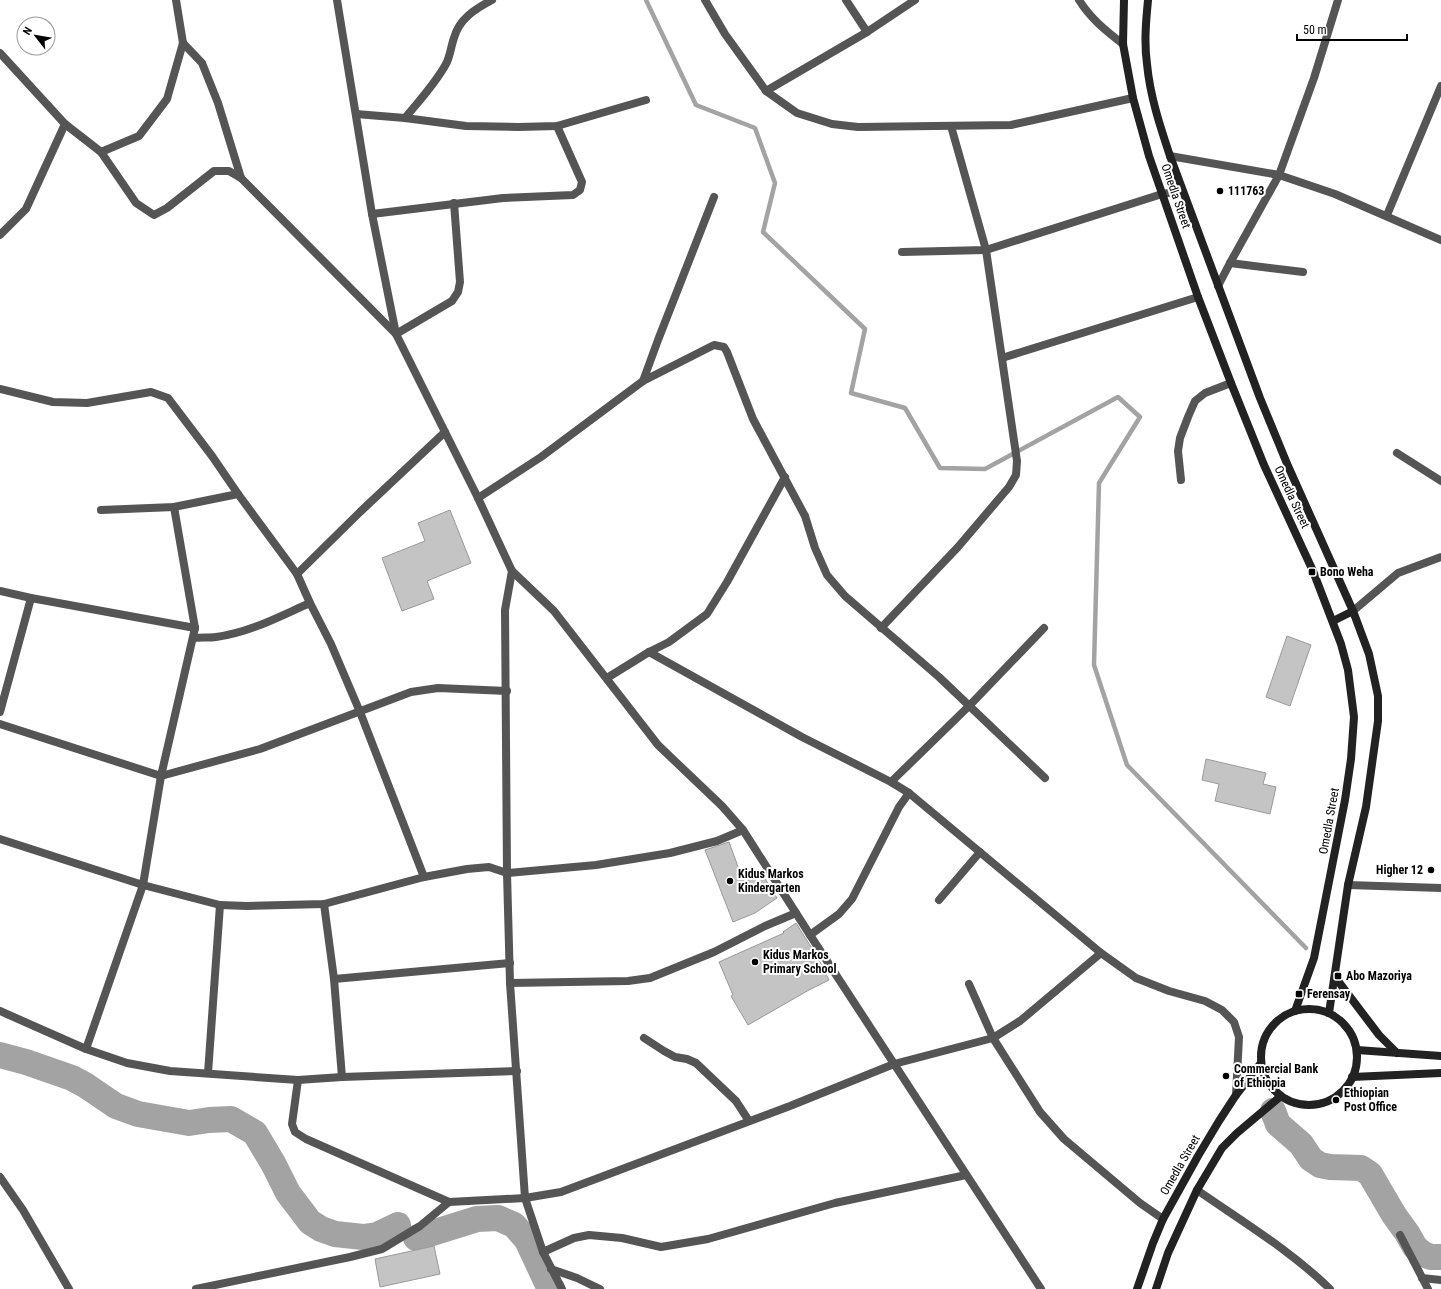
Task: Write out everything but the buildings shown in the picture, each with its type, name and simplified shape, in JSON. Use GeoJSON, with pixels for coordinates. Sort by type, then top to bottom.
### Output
{"type":"FeatureCollection","features":[{"type":"Feature","properties":{"kind":"main road","name":"Omedla Street"},"geometry":{"type":"LineString","coordinates":[[1124,0],[1123,44],[1133,98],[1149,156],[1198,297],[1231,383],[1264,465],[1313,571],[1333,621],[1348,670],[1354,717],[1351,759],[1345,800],[1314,958],[1295,1011]]}},
{"type":"Feature","properties":{"kind":"main road","name":"Omedla Street"},"geometry":{"type":"LineString","coordinates":[[1148,0],[1146,64],[1157,117],[1182,190],[1260,398],[1288,466],[1353,611],[1369,654],[1378,696],[1378,721],[1366,807],[1348,885],[1329,1013]]}},
{"type":"Feature","properties":{"kind":"main road"},"geometry":{"type":"LineString","coordinates":[[1333,621],[1353,611]]}},
{"type":"Feature","properties":{"kind":"main road"},"geometry":{"type":"LineString","coordinates":[[1335,977],[1378,1035],[1397,1053]]}},
{"type":"Feature","properties":{"kind":"main road","name":"Omedla Street"},"geometry":{"type":"LineString","coordinates":[[1318,1009],[1329,1013],[1342,1022],[1352,1034],[1356,1050],[1356,1064],[1352,1077],[1342,1091],[1329,1101],[1312,1105],[1296,1103],[1281,1096],[1268,1081],[1261,1063],[1262,1050],[1266,1037],[1273,1025],[1283,1016],[1295,1011],[1318,1009]]}},
{"type":"Feature","properties":{"kind":"main road"},"geometry":{"type":"LineString","coordinates":[[1356,1050],[1441,1056]]}},
{"type":"Feature","properties":{"kind":"main road","name":"Omedla Street"},"geometry":{"type":"LineString","coordinates":[[1137,1289],[1152,1243],[1163,1219],[1198,1156],[1236,1095],[1261,1063]]}},
{"type":"Feature","properties":{"kind":"main road"},"geometry":{"type":"LineString","coordinates":[[1352,1077],[1441,1073]]}},
{"type":"Feature","properties":{"kind":"main road"},"geometry":{"type":"LineString","coordinates":[[1156,1289],[1168,1253],[1198,1190],[1222,1148],[1237,1133],[1281,1096]]}},
{"type":"Feature","properties":{"kind":"street"},"geometry":{"type":"LineString","coordinates":[[101,152],[139,136],[167,99],[183,43],[176,0]]}},
{"type":"Feature","properties":{"kind":"street"},"geometry":{"type":"LineString","coordinates":[[337,0],[372,214],[396,334],[478,498],[512,571],[554,611],[658,745],[722,806],[743,830],[1041,1289]]}},
{"type":"Feature","properties":{"kind":"street"},"geometry":{"type":"LineString","coordinates":[[405,118],[429,90],[447,63],[454,35],[462,20],[478,7],[492,0]]}},
{"type":"Feature","properties":{"kind":"street"},"geometry":{"type":"LineString","coordinates":[[705,0],[725,34],[766,91],[797,112],[832,124],[858,127],[1011,125],[1133,98]]}},
{"type":"Feature","properties":{"kind":"street"},"geometry":{"type":"LineString","coordinates":[[846,0],[867,32]]}},
{"type":"Feature","properties":{"kind":"street"},"geometry":{"type":"LineString","coordinates":[[766,91],[867,32],[915,0]]}},
{"type":"Feature","properties":{"kind":"street"},"geometry":{"type":"LineString","coordinates":[[1079,0],[1082,6],[1100,26],[1123,44]]}},
{"type":"Feature","properties":{"kind":"street"},"geometry":{"type":"LineString","coordinates":[[1218,286],[1279,175],[1314,78],[1338,0]]}},
{"type":"Feature","properties":{"kind":"street"},"geometry":{"type":"LineString","coordinates":[[183,43],[202,64],[218,103],[241,178]]}},
{"type":"Feature","properties":{"kind":"street"},"geometry":{"type":"LineString","coordinates":[[0,53],[64,124],[101,152],[136,203],[154,215],[167,208],[214,171],[228,171],[241,178],[396,334]]}},
{"type":"Feature","properties":{"kind":"street"},"geometry":{"type":"LineString","coordinates":[[1387,215],[1441,86]]}},
{"type":"Feature","properties":{"kind":"street"},"geometry":{"type":"LineString","coordinates":[[356,114],[405,118],[466,126],[557,126],[646,100]]}},
{"type":"Feature","properties":{"kind":"street"},"geometry":{"type":"LineString","coordinates":[[0,235],[26,209],[64,124]]}},
{"type":"Feature","properties":{"kind":"street"},"geometry":{"type":"LineString","coordinates":[[372,214],[503,198],[573,195],[580,190],[582,182],[557,126]]}},
{"type":"Feature","properties":{"kind":"street"},"geometry":{"type":"LineString","coordinates":[[881,628],[958,546],[1016,475],[1017,461],[986,250],[951,126]]}},
{"type":"Feature","properties":{"kind":"street"},"geometry":{"type":"LineString","coordinates":[[1170,156],[1279,175],[1335,194],[1387,215],[1441,240]]}},
{"type":"Feature","properties":{"kind":"street"},"geometry":{"type":"LineString","coordinates":[[902,252],[986,250],[1162,194],[1182,190]]}},
{"type":"Feature","properties":{"kind":"street"},"geometry":{"type":"LineString","coordinates":[[643,381],[714,197]]}},
{"type":"Feature","properties":{"kind":"street"},"geometry":{"type":"LineString","coordinates":[[396,334],[452,301],[458,292],[460,282],[454,203]]}},
{"type":"Feature","properties":{"kind":"street"},"geometry":{"type":"LineString","coordinates":[[1230,262],[1303,272]]}},
{"type":"Feature","properties":{"kind":"street"},"geometry":{"type":"LineString","coordinates":[[1002,358],[1198,297]]}},
{"type":"Feature","properties":{"kind":"street"},"geometry":{"type":"LineString","coordinates":[[478,498],[541,457],[643,381],[714,345],[724,347],[753,418],[805,516],[815,548],[827,575],[844,596],[970,705],[1045,778]]}},
{"type":"Feature","properties":{"kind":"street"},"geometry":{"type":"LineString","coordinates":[[1181,480],[1178,451],[1180,438],[1195,401],[1205,393],[1231,383]]}},
{"type":"Feature","properties":{"kind":"street"},"geometry":{"type":"LineString","coordinates":[[0,389],[53,402],[87,404],[151,392],[168,398],[212,456],[297,574],[331,644],[360,712],[424,877]]}},
{"type":"Feature","properties":{"kind":"street"},"geometry":{"type":"LineString","coordinates":[[297,574],[445,432]]}},
{"type":"Feature","properties":{"kind":"street"},"geometry":{"type":"LineString","coordinates":[[1397,453],[1441,480]]}},
{"type":"Feature","properties":{"kind":"street"},"geometry":{"type":"LineString","coordinates":[[607,678],[649,652],[669,642],[707,614],[727,582],[785,477]]}},
{"type":"Feature","properties":{"kind":"street"},"geometry":{"type":"LineString","coordinates":[[101,510],[174,507],[238,494]]}},
{"type":"Feature","properties":{"kind":"street"},"geometry":{"type":"LineString","coordinates":[[86,1049],[143,885],[162,776],[194,638],[195,628],[174,507]]}},
{"type":"Feature","properties":{"kind":"street"},"geometry":{"type":"LineString","coordinates":[[1353,611],[1398,573],[1441,557]]}},
{"type":"Feature","properties":{"kind":"street"},"geometry":{"type":"LineString","coordinates":[[512,571],[505,610],[507,691],[507,873],[510,984],[525,1198],[543,1252],[562,1289]]}},
{"type":"Feature","properties":{"kind":"street"},"geometry":{"type":"LineString","coordinates":[[0,591],[30,598],[195,628]]}},
{"type":"Feature","properties":{"kind":"street"},"geometry":{"type":"LineString","coordinates":[[0,712],[30,598]]}},
{"type":"Feature","properties":{"kind":"street"},"geometry":{"type":"LineString","coordinates":[[194,638],[216,637],[230,634],[265,623],[310,602]]}},
{"type":"Feature","properties":{"kind":"street"},"geometry":{"type":"LineString","coordinates":[[891,782],[970,705],[1044,628]]}},
{"type":"Feature","properties":{"kind":"street"},"geometry":{"type":"LineString","coordinates":[[649,652],[802,737],[891,782],[909,793],[1101,953],[1136,978],[1169,991],[1205,1001],[1222,1010],[1234,1022],[1239,1037],[1236,1095]]}},
{"type":"Feature","properties":{"kind":"street"},"geometry":{"type":"LineString","coordinates":[[0,724],[162,776],[260,749],[411,692],[438,688],[507,691]]}},
{"type":"Feature","properties":{"kind":"street"},"geometry":{"type":"LineString","coordinates":[[810,935],[838,914],[852,899],[899,807],[909,793]]}},
{"type":"Feature","properties":{"kind":"street"},"geometry":{"type":"LineString","coordinates":[[0,839],[143,885],[220,905],[324,904],[424,877],[466,869],[489,867],[507,873],[596,865],[670,853],[717,841],[743,830]]}},
{"type":"Feature","properties":{"kind":"street"},"geometry":{"type":"LineString","coordinates":[[939,900],[980,852]]}},
{"type":"Feature","properties":{"kind":"street"},"geometry":{"type":"LineString","coordinates":[[1348,885],[1441,888]]}},
{"type":"Feature","properties":{"kind":"street"},"geometry":{"type":"LineString","coordinates":[[324,904],[334,979],[342,1076]]}},
{"type":"Feature","properties":{"kind":"street"},"geometry":{"type":"LineString","coordinates":[[208,1074],[220,905]]}},
{"type":"Feature","properties":{"kind":"street"},"geometry":{"type":"LineString","coordinates":[[510,984],[628,981],[650,978],[708,954],[765,926],[796,913]]}},
{"type":"Feature","properties":{"kind":"street"},"geometry":{"type":"LineString","coordinates":[[298,1080],[292,1124],[295,1132],[306,1139],[449,1202],[525,1198],[561,1192],[790,1106],[894,1064],[993,1038],[1020,1021],[1101,953]]}},
{"type":"Feature","properties":{"kind":"street"},"geometry":{"type":"LineString","coordinates":[[334,979],[510,963]]}},
{"type":"Feature","properties":{"kind":"street"},"geometry":{"type":"LineString","coordinates":[[969,984],[993,1038],[1040,1112],[1064,1139],[1140,1203],[1163,1219]]}},
{"type":"Feature","properties":{"kind":"street"},"geometry":{"type":"LineString","coordinates":[[0,1011],[86,1049],[127,1063],[170,1071],[298,1080],[342,1076],[517,1071]]}},
{"type":"Feature","properties":{"kind":"street"},"geometry":{"type":"LineString","coordinates":[[644,1038],[664,1052],[696,1063],[736,1101],[749,1121]]}},
{"type":"Feature","properties":{"kind":"street"},"geometry":{"type":"LineString","coordinates":[[543,1252],[574,1238],[589,1235],[622,1238],[662,1247],[708,1239],[835,1203],[966,1175]]}},
{"type":"Feature","properties":{"kind":"street"},"geometry":{"type":"LineString","coordinates":[[0,1177],[23,1210],[70,1289]]}},
{"type":"Feature","properties":{"kind":"street"},"geometry":{"type":"LineString","coordinates":[[1198,1190],[1282,1247],[1330,1289]]}},
{"type":"Feature","properties":{"kind":"street"},"geometry":{"type":"LineString","coordinates":[[196,1289],[382,1249],[420,1226],[449,1202]]}},
{"type":"Feature","properties":{"kind":"street"},"geometry":{"type":"LineString","coordinates":[[1400,1236],[1428,1289]]}},
{"type":"Feature","properties":{"kind":"street"},"geometry":{"type":"LineString","coordinates":[[551,1269],[577,1278],[600,1289]]}},
{"type":"Feature","properties":{"kind":"street"},"geometry":{"type":"LineString","coordinates":[[1422,1278],[1441,1280]]}},
{"type":"Feature","properties":{"kind":"waterway"},"geometry":{"type":"LineString","coordinates":[[646,0],[696,105],[755,128],[775,183],[763,232],[865,329],[851,393],[905,408],[940,468],[985,469],[1118,397],[1140,417],[1099,483],[1094,665],[1127,765],[1306,948]]}},
{"type":"Feature","properties":{"kind":"waterway"},"geometry":{"type":"LineString","coordinates":[[0,1055],[26,1062],[72,1078],[116,1106],[138,1114],[189,1123],[231,1119],[255,1133],[274,1165],[288,1193],[310,1222],[321,1229],[335,1234],[363,1237],[377,1235],[398,1225]]}},
{"type":"Feature","properties":{"kind":"waterway"},"geometry":{"type":"LineString","coordinates":[[1273,1111],[1278,1124],[1301,1144],[1311,1159],[1320,1165],[1330,1167],[1361,1168],[1370,1174],[1415,1247],[1423,1254],[1431,1257],[1441,1257]]}},
{"type":"Feature","properties":{"kind":"waterway"},"geometry":{"type":"LineString","coordinates":[[416,1238],[477,1219],[498,1218],[514,1225],[527,1240],[548,1285],[552,1289]]}},
{"type":"Feature","properties":{"kind":"place","name":"111763"},"geometry":{"type":"Point","coordinates":[1220,191]}},
{"type":"Feature","properties":{"kind":"place","name":"Bono Weha"},"geometry":{"type":"Point","coordinates":[1312,572]}},
{"type":"Feature","properties":{"kind":"place","name":"Higher 12"},"geometry":{"type":"Point","coordinates":[1431,870]}},
{"type":"Feature","properties":{"kind":"place","name":"Kidus Markos Kindergarten"},"geometry":{"type":"Point","coordinates":[730,881]}},
{"type":"Feature","properties":{"kind":"place","name":"Kidus Markos Primary School"},"geometry":{"type":"Point","coordinates":[755,962]}},
{"type":"Feature","properties":{"kind":"place","name":"Abo Mazoriya"},"geometry":{"type":"Point","coordinates":[1338,976]}},
{"type":"Feature","properties":{"kind":"place","name":"Ferensay"},"geometry":{"type":"Point","coordinates":[1299,994]}},
{"type":"Feature","properties":{"kind":"place","name":"Commercial Bank of Ethiopia"},"geometry":{"type":"Point","coordinates":[1226,1076]}},
{"type":"Feature","properties":{"kind":"place","name":"Ethiopian Post Office"},"geometry":{"type":"Point","coordinates":[1336,1100]}}]}
